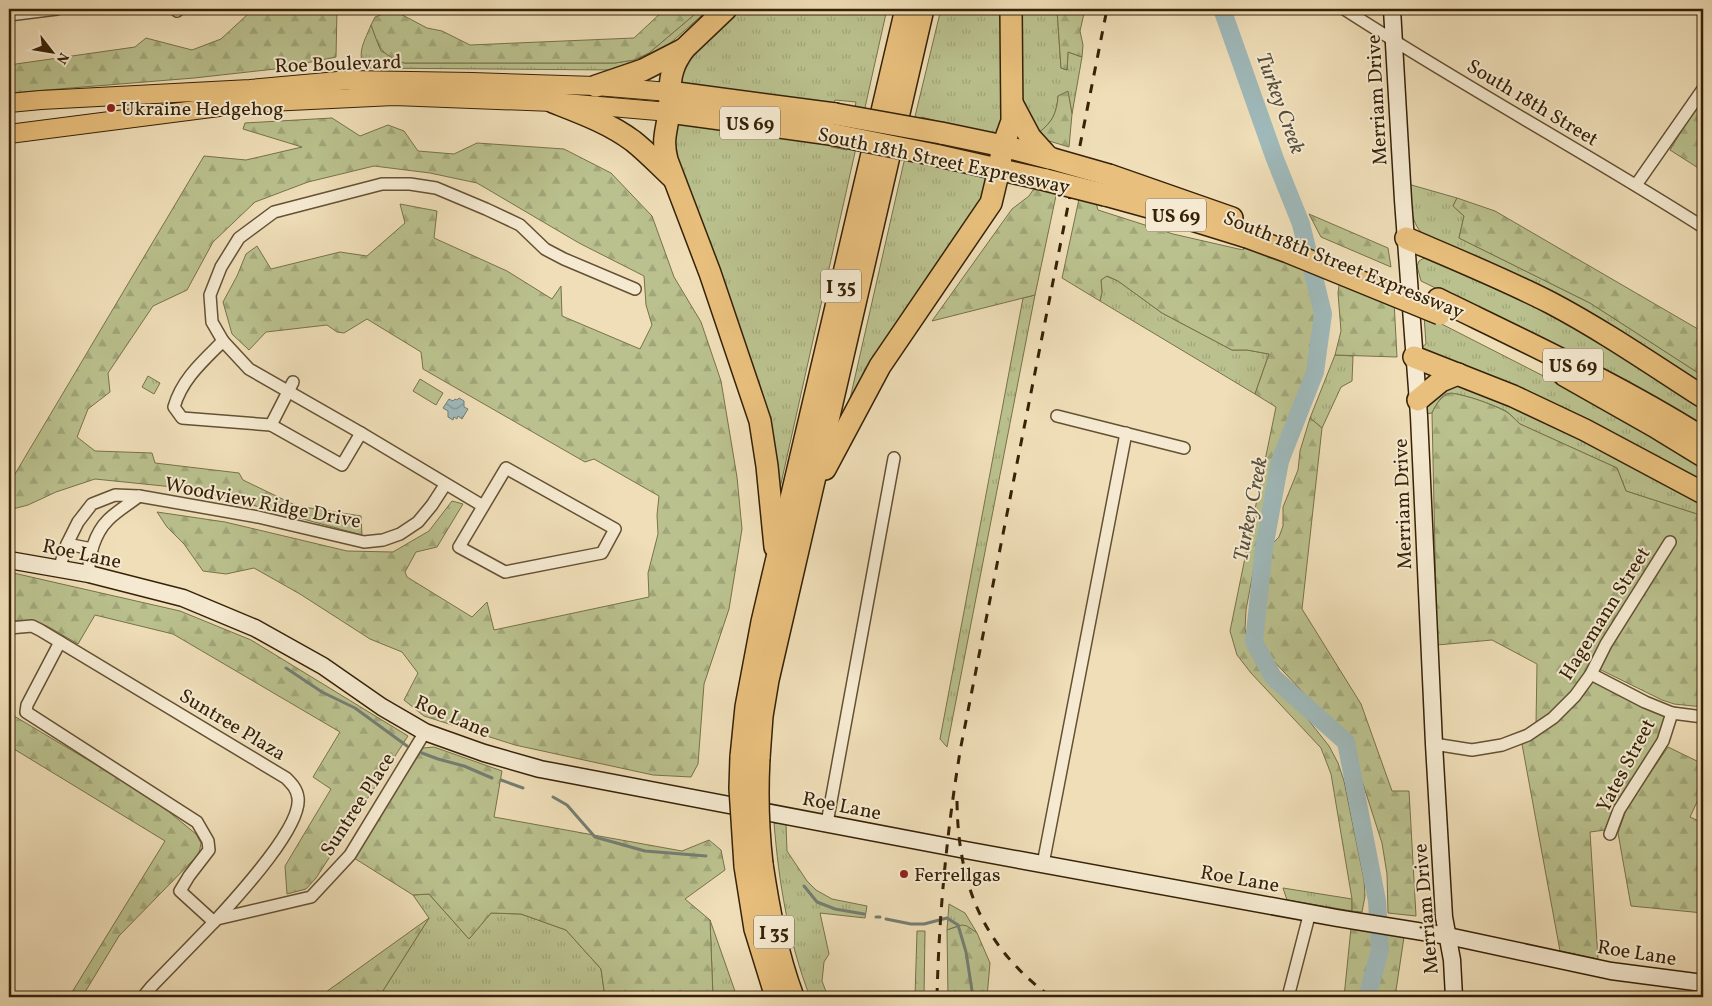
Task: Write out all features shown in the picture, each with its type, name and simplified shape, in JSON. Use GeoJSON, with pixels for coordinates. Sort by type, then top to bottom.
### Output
{"type":"FeatureCollection","features":[{"type":"Feature","properties":{"kind":"highway"},"geometry":{"type":"LineString","coordinates":[[596,86],[643,70],[684,49],[726,9]]}},
{"type":"Feature","properties":{"kind":"highway","name":"I 35"},"geometry":{"type":"LineString","coordinates":[[776,997],[755,929],[753,865],[758,831],[757,791],[750,758],[746,707],[776,562],[906,9]]}},
{"type":"Feature","properties":{"kind":"highway","name":"I 35"},"geometry":{"type":"LineString","coordinates":[[750,758],[762,716],[768,680],[923,9]]}},
{"type":"Feature","properties":{"kind":"highway"},"geometry":{"type":"LineString","coordinates":[[810,498],[880,366],[991,203],[1003,146],[1012,121],[1011,9]]}},
{"type":"Feature","properties":{"kind":"highway"},"geometry":{"type":"LineString","coordinates":[[684,49],[672,70],[664,147],[667,160],[710,273],[760,421],[767,466],[776,562]]}},
{"type":"Feature","properties":{"kind":"highway"},"geometry":{"type":"LineString","coordinates":[[553,102],[599,120],[634,141],[675,180]]}},
{"type":"Feature","properties":{"kind":"highway","name":"South 18th Street Expressway"},"geometry":{"type":"LineString","coordinates":[[669,102],[833,124],[941,134],[1003,146],[1051,159],[1107,185],[1246,230],[1288,252],[1439,307],[1600,378],[1703,438]]}},
{"type":"Feature","properties":{"kind":"highway"},"geometry":{"type":"LineString","coordinates":[[1013,106],[1030,137],[1051,159]]}},
{"type":"Feature","properties":{"kind":"highway","name":"South 18th Street Expressway"},"geometry":{"type":"LineString","coordinates":[[833,124],[936,155],[1038,178],[1107,185]]}},
{"type":"Feature","properties":{"kind":"highway"},"geometry":{"type":"LineString","coordinates":[[991,203],[1038,178]]}},
{"type":"Feature","properties":{"kind":"highway"},"geometry":{"type":"LineString","coordinates":[[1406,238],[1482,269],[1553,304],[1609,336],[1703,397]]}},
{"type":"Feature","properties":{"kind":"highway","name":"South 18th Street Expressway"},"geometry":{"type":"LineString","coordinates":[[1439,307],[1654,426],[1703,456]]}},
{"type":"Feature","properties":{"kind":"highway"},"geometry":{"type":"LineString","coordinates":[[1414,357],[1513,396],[1586,430],[1703,493]]}},
{"type":"Feature","properties":{"kind":"highway"},"geometry":{"type":"LineString","coordinates":[[1418,400],[1441,381],[1458,374]]}},
{"type":"Feature","properties":{"kind":"highway","name":"I 35"},"geometry":{"type":"LineString","coordinates":[[753,865],[768,906],[778,952],[793,997]]}},
{"type":"Feature","properties":{"kind":"main road","name":"Roe Boulevard"},"geometry":{"type":"LineString","coordinates":[[9,103],[250,89],[349,80],[596,86],[669,102]]}},
{"type":"Feature","properties":{"kind":"main road","name":"Roe Boulevard"},"geometry":{"type":"LineString","coordinates":[[9,134],[250,103],[394,96],[462,97],[553,102],[669,102]]}},
{"type":"Feature","properties":{"kind":"street"},"geometry":{"type":"LineString","coordinates":[[9,15],[25,11],[57,9]]}},
{"type":"Feature","properties":{"kind":"street","name":"South 18th Street"},"geometry":{"type":"LineString","coordinates":[[1344,9],[1394,41],[1636,184],[1703,226]]}},
{"type":"Feature","properties":{"kind":"street","name":"Merriam Drive"},"geometry":{"type":"LineString","coordinates":[[1392,9],[1418,400],[1444,917],[1452,960],[1454,997]]}},
{"type":"Feature","properties":{"kind":"street"},"geometry":{"type":"LineString","coordinates":[[1636,184],[1703,89]]}},
{"type":"Feature","properties":{"kind":"street"},"geometry":{"type":"LineString","coordinates":[[483,506],[361,433],[291,386],[250,369],[223,341],[212,322],[210,295],[221,267],[240,238],[274,212],[382,184],[410,184],[436,188],[486,209],[520,225],[545,248],[635,289]]}},
{"type":"Feature","properties":{"kind":"street"},"geometry":{"type":"LineString","coordinates":[[223,341],[194,369],[178,396],[174,407],[182,418],[271,425],[342,465],[361,433]]}},
{"type":"Feature","properties":{"kind":"street"},"geometry":{"type":"LineString","coordinates":[[271,425],[291,386]]}},
{"type":"Feature","properties":{"kind":"street"},"geometry":{"type":"LineString","coordinates":[[1058,416],[1184,448]]}},
{"type":"Feature","properties":{"kind":"street"},"geometry":{"type":"LineString","coordinates":[[1043,864],[1126,433]]}},
{"type":"Feature","properties":{"kind":"street"},"geometry":{"type":"LineString","coordinates":[[827,823],[894,458]]}},
{"type":"Feature","properties":{"kind":"street"},"geometry":{"type":"LineString","coordinates":[[506,468],[615,529],[602,553],[505,572],[459,547],[483,506],[506,468]]}},
{"type":"Feature","properties":{"kind":"street","name":"Woodview Ridge Drive"},"geometry":{"type":"LineString","coordinates":[[59,568],[67,544],[78,522],[92,504],[115,495],[140,496],[258,517],[364,542],[383,540],[400,534],[418,522],[432,506],[445,485]]}},
{"type":"Feature","properties":{"kind":"street","name":"Woodview Ridge Drive"},"geometry":{"type":"LineString","coordinates":[[89,574],[88,567],[94,541],[107,521],[140,496]]}},
{"type":"Feature","properties":{"kind":"street","name":"Hagemann Street"},"geometry":{"type":"LineString","coordinates":[[1434,744],[1472,750],[1502,745],[1528,735],[1553,718],[1575,696],[1591,674],[1606,644],[1670,542]]}},
{"type":"Feature","properties":{"kind":"street"},"geometry":{"type":"LineString","coordinates":[[67,544],[92,549]]}},
{"type":"Feature","properties":{"kind":"street","name":"Roe Lane"},"geometry":{"type":"LineString","coordinates":[[9,560],[89,574],[183,598],[255,628],[323,666],[382,706],[426,732],[484,753],[540,769],[1043,864],[1337,918],[1448,936],[1611,971],[1703,983]]}},
{"type":"Feature","properties":{"kind":"street","name":"Suntree Plaza"},"geometry":{"type":"LineString","coordinates":[[9,628],[32,626],[286,778],[296,788],[298,809],[294,819],[263,867],[215,920]]}},
{"type":"Feature","properties":{"kind":"street"},"geometry":{"type":"LineString","coordinates":[[60,642],[26,705],[26,712],[197,822],[208,841],[209,850],[180,891],[215,920],[143,997]]}},
{"type":"Feature","properties":{"kind":"street"},"geometry":{"type":"LineString","coordinates":[[1591,674],[1645,702],[1672,713],[1703,717]]}},
{"type":"Feature","properties":{"kind":"street","name":"Yates Street"},"geometry":{"type":"LineString","coordinates":[[1610,834],[1619,810],[1663,741],[1672,713]]}},
{"type":"Feature","properties":{"kind":"street","name":"Suntree Place"},"geometry":{"type":"LineString","coordinates":[[215,920],[311,897],[350,855],[426,732]]}},
{"type":"Feature","properties":{"kind":"street"},"geometry":{"type":"LineString","coordinates":[[1288,997],[1310,912]]}},
{"type":"Feature","properties":{"kind":"green space"},"geometry":{"type":"Polygon","coordinates":[[[244,9],[337,9],[336,57],[275,69],[194,78],[9,93],[9,65],[135,47],[146,38],[192,50],[221,39],[248,14],[244,9]]]}},
{"type":"Feature","properties":{"kind":"green space"},"geometry":{"type":"Polygon","coordinates":[[[665,9],[701,9],[649,53],[634,60],[615,63],[404,63],[385,53],[376,40],[371,25],[375,17],[393,10],[427,28],[442,31],[470,45],[634,38],[665,9]]]}},
{"type":"Feature","properties":{"kind":"green space"},"geometry":{"type":"Polygon","coordinates":[[[701,9],[709,9],[659,53],[614,70],[367,68],[361,58],[362,47],[371,25],[381,51],[404,63],[615,63],[634,60],[649,53],[701,9]]]}},
{"type":"Feature","properties":{"kind":"green space"},"geometry":{"type":"Polygon","coordinates":[[[738,9],[887,9],[778,497],[673,152],[677,123],[831,143],[831,147],[847,150],[856,102],[835,100],[834,104],[679,82],[694,51],[738,9]]]}},
{"type":"Feature","properties":{"kind":"green space"},"geometry":{"type":"Polygon","coordinates":[[[941,9],[1005,9],[1007,108],[997,134],[922,117],[914,161],[993,177],[989,187],[850,399],[903,166],[941,9]]]}},
{"type":"Feature","properties":{"kind":"green space"},"geometry":{"type":"Polygon","coordinates":[[[1020,9],[1057,9],[1061,68],[1067,70],[1068,52],[1082,57],[1072,114],[1068,92],[1058,96],[1053,117],[1038,133],[1023,102],[1020,9]]]}},
{"type":"Feature","properties":{"kind":"green space"},"geometry":{"type":"Polygon","coordinates":[[[1057,9],[1085,9],[1080,31],[1083,45],[1082,57],[1068,52],[1067,70],[1061,68],[1057,9]]]}},
{"type":"Feature","properties":{"kind":"green space"},"geometry":{"type":"Polygon","coordinates":[[[1068,91],[1072,114],[1069,147],[1049,141],[1038,133],[1053,117],[1058,96],[1068,91]]]}},
{"type":"Feature","properties":{"kind":"green space"},"geometry":{"type":"Polygon","coordinates":[[[1703,95],[1703,171],[1670,150],[1703,95]]]}},
{"type":"Feature","properties":{"kind":"green space"},"geometry":{"type":"Polygon","coordinates":[[[332,118],[360,136],[388,125],[404,131],[418,151],[454,154],[477,143],[564,149],[611,173],[652,216],[674,277],[701,322],[721,381],[737,477],[742,529],[729,609],[704,684],[698,764],[691,777],[653,775],[515,745],[424,716],[404,700],[418,673],[402,652],[370,639],[300,594],[254,568],[226,574],[203,571],[184,544],[167,527],[157,512],[225,522],[347,551],[393,552],[429,531],[452,501],[463,504],[437,547],[416,552],[405,572],[407,577],[472,617],[487,602],[494,630],[649,597],[648,573],[658,534],[659,496],[594,459],[585,462],[423,369],[421,352],[367,319],[344,333],[337,332],[327,325],[266,332],[249,350],[232,334],[223,302],[246,254],[257,246],[271,269],[340,252],[367,256],[405,223],[400,204],[437,211],[434,238],[507,271],[552,299],[561,286],[562,316],[640,349],[652,325],[646,305],[644,276],[579,243],[477,183],[430,173],[374,166],[308,182],[255,202],[213,242],[187,290],[153,306],[108,373],[110,392],[88,409],[77,437],[95,451],[152,453],[155,463],[239,473],[243,480],[297,506],[361,516],[362,535],[193,489],[95,479],[56,492],[28,505],[9,510],[9,484],[204,156],[246,160],[302,147],[243,129],[245,123],[332,118]]]}},
{"type":"Feature","properties":{"kind":"green space"},"geometry":{"type":"Polygon","coordinates":[[[1408,184],[1457,198],[1453,206],[1464,216],[1459,238],[1590,303],[1703,376],[1703,390],[1427,238],[1421,233],[1414,220],[1408,184]]]}},
{"type":"Feature","properties":{"kind":"green space"},"geometry":{"type":"Polygon","coordinates":[[[1046,189],[1057,191],[1035,295],[932,321],[1012,209],[1029,196],[1033,190],[1046,189]]]}},
{"type":"Feature","properties":{"kind":"green space"},"geometry":{"type":"Polygon","coordinates":[[[1457,198],[1495,211],[1703,332],[1703,376],[1590,303],[1459,238],[1464,216],[1453,206],[1457,198]]]}},
{"type":"Feature","properties":{"kind":"green space"},"geometry":{"type":"Polygon","coordinates":[[[1079,199],[1096,203],[1098,210],[1173,234],[1243,250],[1246,244],[1303,262],[1315,303],[1317,323],[1314,347],[1308,377],[1280,445],[1272,472],[1246,610],[1245,629],[1249,644],[1271,686],[1306,717],[1329,746],[1338,763],[1344,781],[1364,880],[1365,896],[1362,912],[1352,911],[1352,899],[1331,774],[1321,748],[1251,673],[1237,655],[1230,631],[1276,407],[1255,394],[1269,354],[1247,350],[1232,350],[1162,313],[1118,281],[1107,276],[1101,280],[1102,292],[1100,301],[1062,278],[1079,199]]]}},
{"type":"Feature","properties":{"kind":"green space"},"geometry":{"type":"Polygon","coordinates":[[[1309,214],[1388,248],[1391,267],[1321,237],[1309,214]]]}},
{"type":"Feature","properties":{"kind":"green space"},"geometry":{"type":"Polygon","coordinates":[[[1429,255],[1526,296],[1703,403],[1703,427],[1557,345],[1421,281],[1417,266],[1419,261],[1429,255]]]}},
{"type":"Feature","properties":{"kind":"green space"},"geometry":{"type":"Polygon","coordinates":[[[1106,276],[1118,281],[1162,313],[1232,350],[1247,350],[1269,354],[1255,394],[1100,301],[1102,292],[1101,280],[1106,276]]]}},
{"type":"Feature","properties":{"kind":"green space"},"geometry":{"type":"Polygon","coordinates":[[[1340,278],[1394,301],[1397,357],[1335,355],[1341,331],[1338,293],[1340,278]]]}},
{"type":"Feature","properties":{"kind":"green space"},"geometry":{"type":"Polygon","coordinates":[[[1035,295],[947,747],[940,739],[1023,298],[1035,295]]]}},
{"type":"Feature","properties":{"kind":"green space"},"geometry":{"type":"Polygon","coordinates":[[[1424,315],[1563,386],[1703,465],[1703,489],[1424,352],[1422,347],[1426,344],[1424,315]]]}},
{"type":"Feature","properties":{"kind":"green space"},"geometry":{"type":"Polygon","coordinates":[[[1335,355],[1353,356],[1352,381],[1341,387],[1322,428],[1310,418],[1335,355]]]}},
{"type":"Feature","properties":{"kind":"green space"},"geometry":{"type":"Polygon","coordinates":[[[148,376],[160,383],[154,394],[142,387],[148,376]]]}},
{"type":"Feature","properties":{"kind":"green space"},"geometry":{"type":"Polygon","coordinates":[[[420,379],[443,393],[436,405],[413,391],[420,379]]]}},
{"type":"Feature","properties":{"kind":"green space"},"geometry":{"type":"Polygon","coordinates":[[[1449,384],[1478,388],[1703,501],[1703,516],[1626,491],[1617,468],[1520,424],[1506,411],[1485,402],[1457,394],[1446,394],[1439,400],[1432,413],[1425,414],[1427,406],[1449,384]]]}},
{"type":"Feature","properties":{"kind":"green space"},"geometry":{"type":"Polygon","coordinates":[[[1451,393],[1499,408],[1520,424],[1617,468],[1626,491],[1703,516],[1703,707],[1674,704],[1662,700],[1591,665],[1563,703],[1536,724],[1537,664],[1492,640],[1437,645],[1432,413],[1439,401],[1451,393]]]}},
{"type":"Feature","properties":{"kind":"green space"},"geometry":{"type":"Polygon","coordinates":[[[1310,418],[1322,428],[1302,609],[1361,704],[1392,791],[1409,791],[1416,916],[1388,913],[1387,874],[1382,843],[1344,734],[1268,655],[1260,637],[1269,552],[1271,545],[1279,537],[1283,526],[1283,507],[1298,470],[1300,451],[1310,418]]]}},
{"type":"Feature","properties":{"kind":"green space"},"geometry":{"type":"Polygon","coordinates":[[[9,572],[180,611],[251,640],[408,736],[316,878],[306,889],[287,894],[285,866],[331,789],[313,777],[340,732],[173,634],[95,615],[78,644],[47,626],[32,621],[9,623],[9,572]]]}},
{"type":"Feature","properties":{"kind":"green space"},"geometry":{"type":"Polygon","coordinates":[[[1595,680],[1668,715],[1658,741],[1612,814],[1605,830],[1590,832],[1598,959],[1560,951],[1522,744],[1544,730],[1595,680]]]}},
{"type":"Feature","properties":{"kind":"green space"},"geometry":{"type":"Polygon","coordinates":[[[9,713],[152,798],[196,834],[201,843],[199,854],[119,936],[82,997],[69,997],[165,841],[9,746],[9,713]]]}},
{"type":"Feature","properties":{"kind":"green space"},"geometry":{"type":"Polygon","coordinates":[[[434,747],[502,771],[494,817],[682,851],[709,840],[721,850],[725,870],[685,899],[710,920],[713,997],[605,997],[601,969],[566,930],[521,914],[491,913],[469,939],[429,894],[413,895],[354,858],[423,748],[434,747]]]}},
{"type":"Feature","properties":{"kind":"green space"},"geometry":{"type":"Polygon","coordinates":[[[1668,747],[1703,764],[1703,789],[1690,817],[1703,823],[1703,913],[1631,906],[1618,833],[1627,807],[1668,747]]]}},
{"type":"Feature","properties":{"kind":"green space"},"geometry":{"type":"Polygon","coordinates":[[[774,823],[786,824],[787,851],[807,881],[816,890],[832,899],[867,906],[865,918],[820,913],[829,954],[824,962],[822,981],[828,997],[810,997],[802,976],[790,933],[774,823]]]}},
{"type":"Feature","properties":{"kind":"green space"},"geometry":{"type":"Polygon","coordinates":[[[1283,888],[1352,899],[1352,911],[1287,900],[1283,888]]]}},
{"type":"Feature","properties":{"kind":"green space"},"geometry":{"type":"Polygon","coordinates":[[[429,894],[469,939],[491,913],[521,914],[566,930],[601,969],[605,997],[379,997],[429,918],[413,895],[429,894]]]}},
{"type":"Feature","properties":{"kind":"green space"},"geometry":{"type":"Polygon","coordinates":[[[949,904],[965,913],[977,933],[963,926],[947,930],[949,904]]]}},
{"type":"Feature","properties":{"kind":"green space"},"geometry":{"type":"Polygon","coordinates":[[[429,918],[379,997],[319,997],[429,918]]]}},
{"type":"Feature","properties":{"kind":"green space"},"geometry":{"type":"Polygon","coordinates":[[[710,920],[737,997],[713,997],[710,920]]]}},
{"type":"Feature","properties":{"kind":"green space"},"geometry":{"type":"Polygon","coordinates":[[[962,925],[977,933],[990,963],[987,997],[948,997],[947,930],[962,925]]]}},
{"type":"Feature","properties":{"kind":"green space"},"geometry":{"type":"Polygon","coordinates":[[[1351,928],[1404,937],[1395,997],[1344,997],[1351,928]]]}},
{"type":"Feature","properties":{"kind":"green space"},"geometry":{"type":"Polygon","coordinates":[[[917,931],[925,931],[924,997],[915,997],[917,931]]]}},
{"type":"Feature","properties":{"kind":"water"},"geometry":{"type":"Polygon","coordinates":[[[459,398],[464,401],[464,407],[468,409],[462,419],[458,416],[457,419],[454,417],[453,420],[448,417],[448,411],[443,408],[449,399],[453,401],[459,398]]]}},
{"type":"Feature","properties":{"kind":"waterway","name":"Turkey Creek"},"geometry":{"type":"LineString","coordinates":[[1222,9],[1275,159],[1301,224],[1323,314],[1315,372],[1280,461],[1264,548],[1254,642],[1273,677],[1346,742],[1377,901],[1380,950],[1367,997]]}},
{"type":"Feature","properties":{"kind":"waterway"},"geometry":{"type":"LineString","coordinates":[[286,668],[322,692],[355,708],[407,746]]}},
{"type":"Feature","properties":{"kind":"waterway"},"geometry":{"type":"LineString","coordinates":[[422,753],[464,766],[492,778]]}},
{"type":"Feature","properties":{"kind":"waterway"},"geometry":{"type":"LineString","coordinates":[[501,780],[523,788]]}},
{"type":"Feature","properties":{"kind":"waterway"},"geometry":{"type":"LineString","coordinates":[[553,797],[567,805],[595,837],[645,851],[706,856]]}},
{"type":"Feature","properties":{"kind":"waterway"},"geometry":{"type":"LineString","coordinates":[[804,886],[817,902],[835,909],[864,914]]}},
{"type":"Feature","properties":{"kind":"waterway"},"geometry":{"type":"LineString","coordinates":[[886,919],[911,924],[924,924],[947,918],[958,925],[966,952],[973,997]]}},
{"type":"Feature","properties":{"kind":"railway"},"geometry":{"type":"LineString","coordinates":[[937,997],[944,871],[961,746],[1107,9]]}},
{"type":"Feature","properties":{"kind":"railway"},"geometry":{"type":"LineString","coordinates":[[957,801],[963,860],[969,887],[979,912],[992,935],[1008,957],[1027,978],[1051,997]]}},
{"type":"Feature","properties":{"kind":"place","name":"Ukraine Hedgehog"},"geometry":{"type":"Point","coordinates":[111,108]}},
{"type":"Feature","properties":{"kind":"place","name":"Ferrellgas"},"geometry":{"type":"Point","coordinates":[904,874]}}]}
